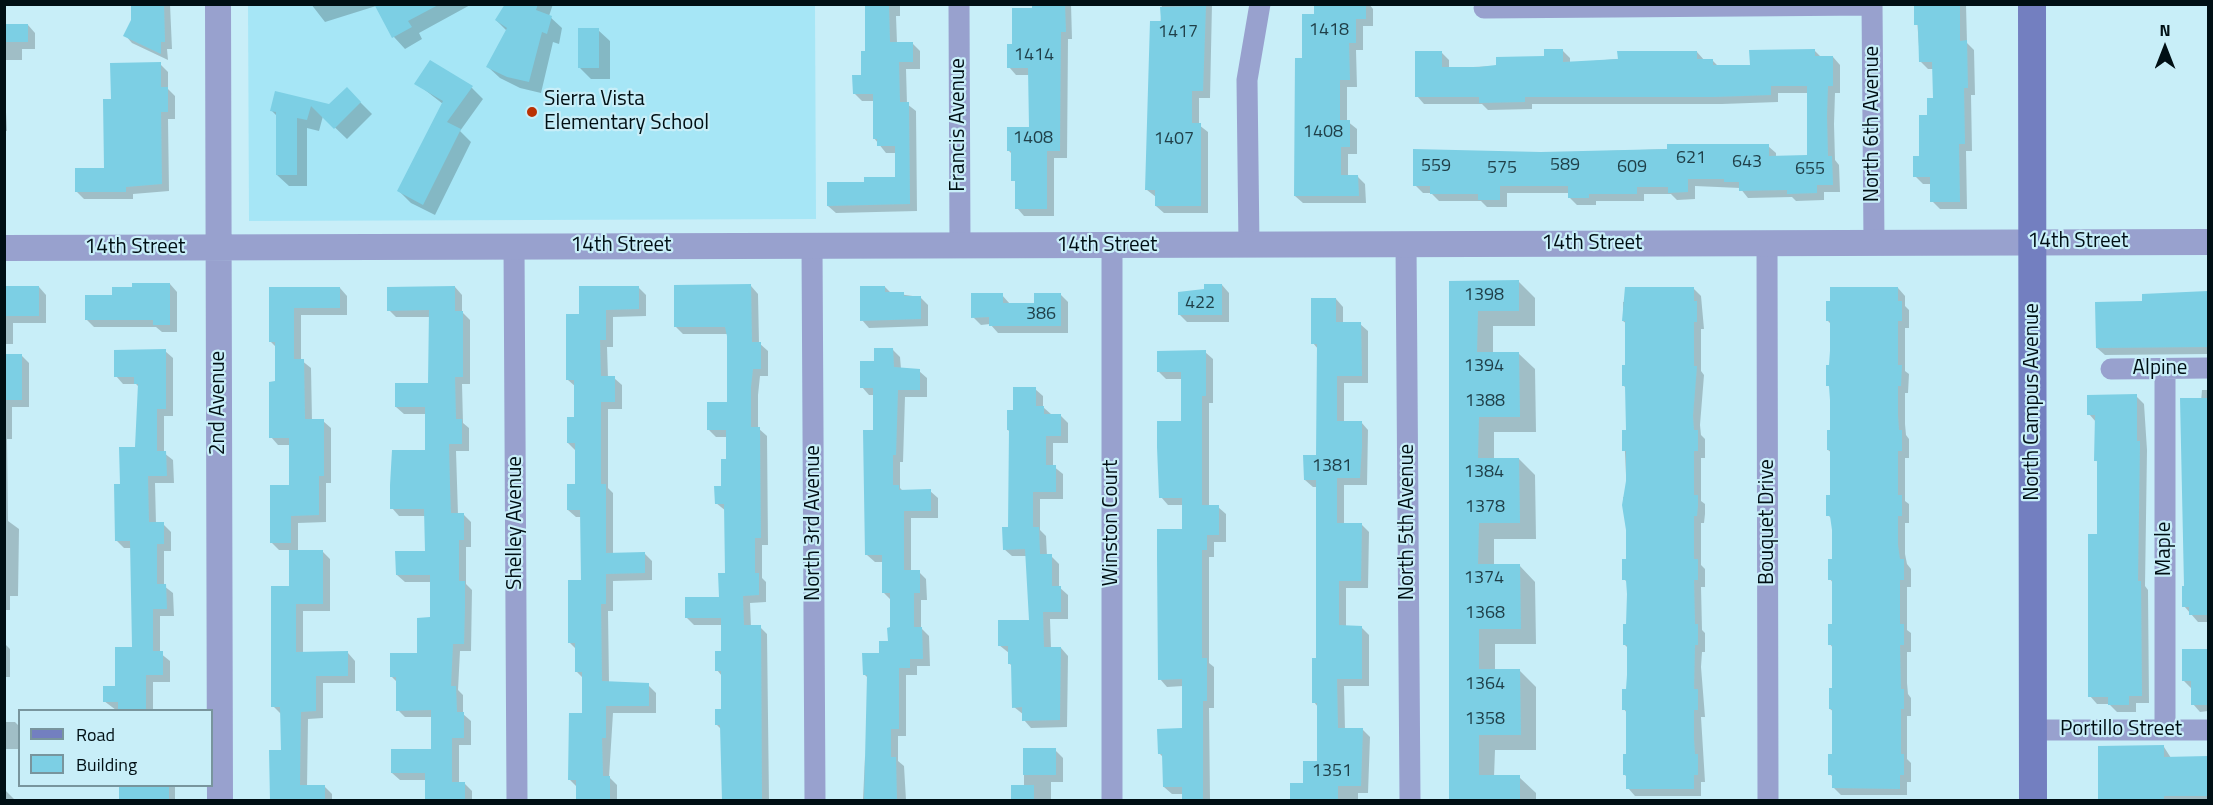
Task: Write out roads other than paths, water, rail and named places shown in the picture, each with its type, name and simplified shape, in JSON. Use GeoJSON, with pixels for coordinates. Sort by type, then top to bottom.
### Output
{"type":"FeatureCollection","features":[{"type":"Feature","properties":{"kind":"main road","name":"North Campus Avenue"},"geometry":{"type":"LineString","coordinates":[[2032,4],[2033,801]]}},
{"type":"Feature","properties":{"kind":"street","name":"2nd Avenue"},"geometry":{"type":"LineString","coordinates":[[218,4],[220,801]]}},
{"type":"Feature","properties":{"kind":"street","name":"Francis Avenue"},"geometry":{"type":"LineString","coordinates":[[959,4],[960,246]]}},
{"type":"Feature","properties":{"kind":"street"},"geometry":{"type":"LineString","coordinates":[[1249,246],[1247,80],[1260,4]]}},
{"type":"Feature","properties":{"kind":"street"},"geometry":{"type":"LineString","coordinates":[[1484,8],[1872,5]]}},
{"type":"Feature","properties":{"kind":"street","name":"North 6th Avenue"},"geometry":{"type":"LineString","coordinates":[[1872,5],[1874,243]]}},
{"type":"Feature","properties":{"kind":"street","name":"14th Street"},"geometry":{"type":"LineString","coordinates":[[4,248],[2208,242]]}},
{"type":"Feature","properties":{"kind":"street","name":"Bouquet Drive"},"geometry":{"type":"LineString","coordinates":[[1767,243],[1768,801]]}},
{"type":"Feature","properties":{"kind":"street","name":"North 5th Avenue"},"geometry":{"type":"LineString","coordinates":[[1406,244],[1410,801]]}},
{"type":"Feature","properties":{"kind":"street","name":"Shelley Avenue"},"geometry":{"type":"LineString","coordinates":[[514,246],[517,801]]}},
{"type":"Feature","properties":{"kind":"street","name":"North 3rd Avenue"},"geometry":{"type":"LineString","coordinates":[[812,246],[815,801]]}},
{"type":"Feature","properties":{"kind":"street","name":"Winston Court"},"geometry":{"type":"LineString","coordinates":[[1112,246],[1112,801]]}},
{"type":"Feature","properties":{"kind":"street","name":"Alpine"},"geometry":{"type":"LineString","coordinates":[[2111,369],[2208,368]]}},
{"type":"Feature","properties":{"kind":"street","name":"Maple"},"geometry":{"type":"LineString","coordinates":[[2165,369],[2165,729]]}},
{"type":"Feature","properties":{"kind":"street","name":"Portillo Street"},"geometry":{"type":"LineString","coordinates":[[2033,730],[2208,730]]}},
{"type":"Feature","properties":{"kind":"place","name":"Sierra Vista Elementary School"},"geometry":{"type":"Point","coordinates":[532,112]}}]}
